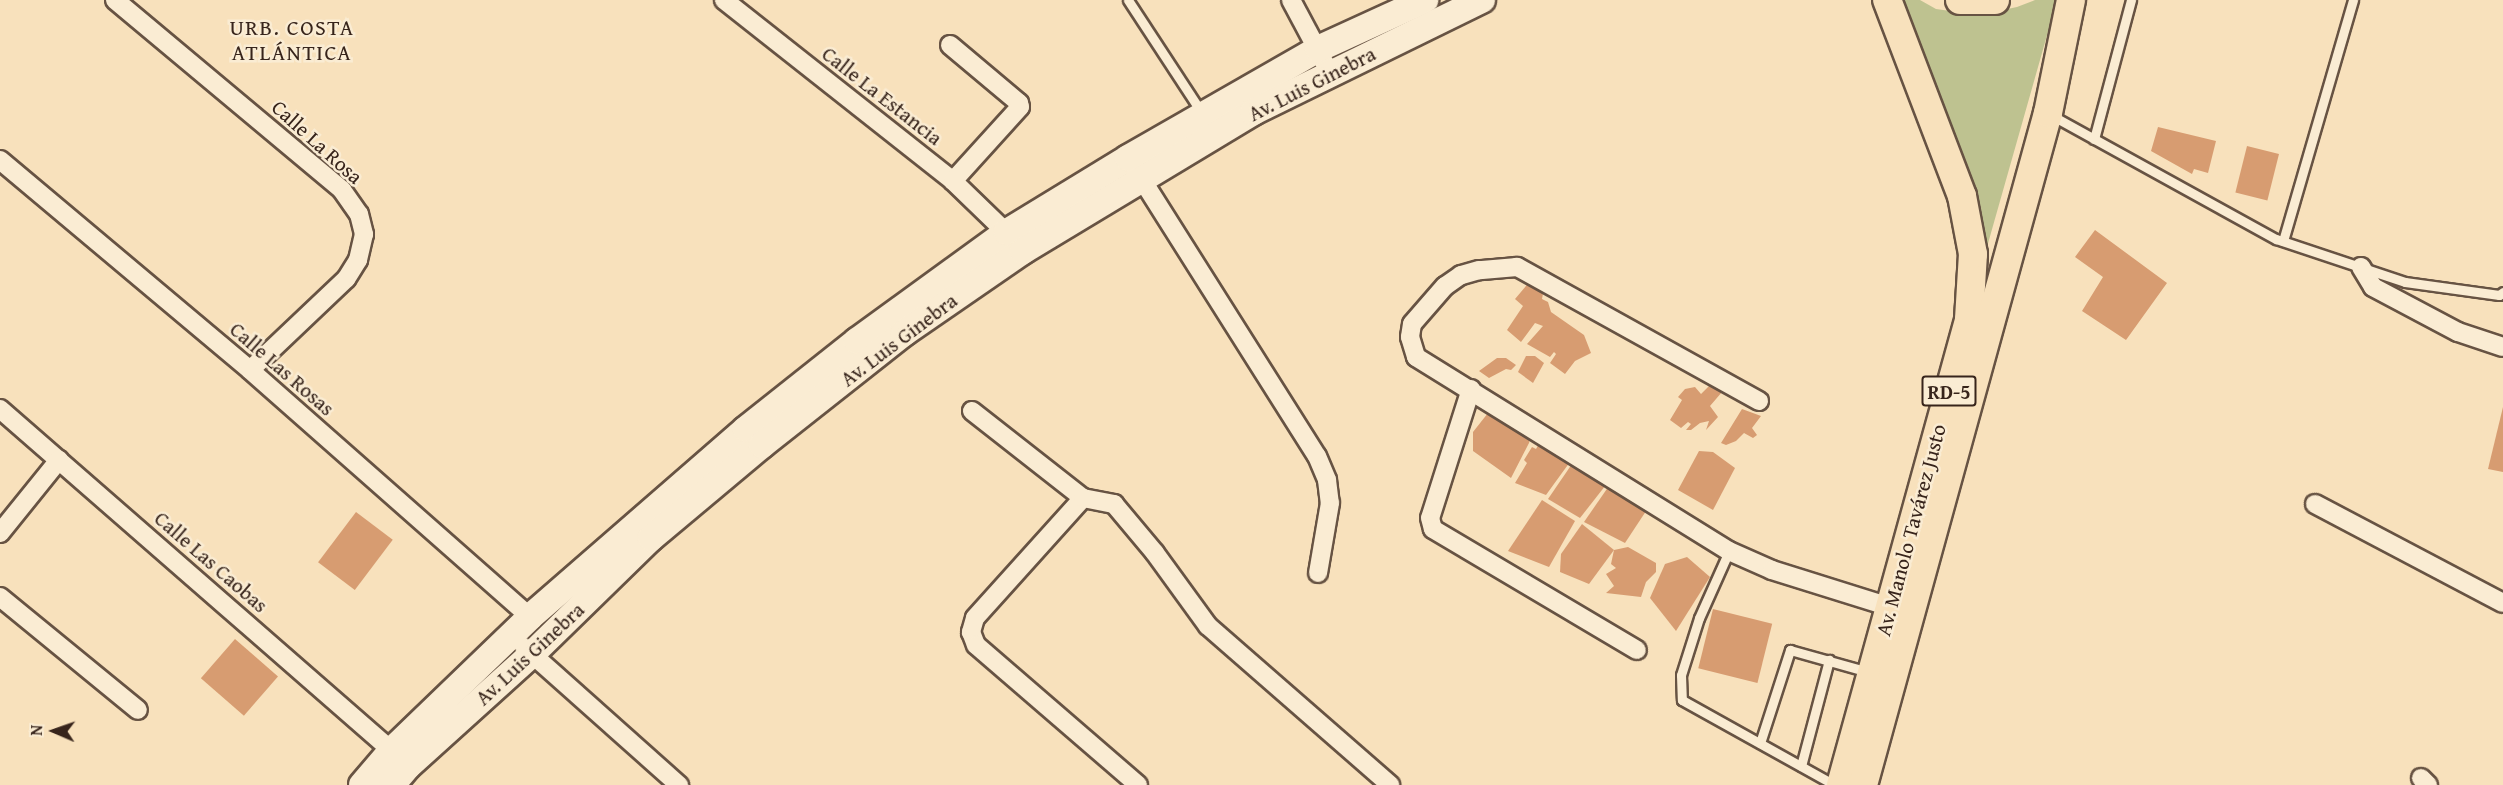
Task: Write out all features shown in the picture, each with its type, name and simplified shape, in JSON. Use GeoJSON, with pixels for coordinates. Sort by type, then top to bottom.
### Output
{"type":"FeatureCollection","features":[{"type":"Feature","properties":{"kind":"main road","name":"Av. Manolo Tavárez Justo"},"geometry":{"type":"LineString","coordinates":[[1841,785],[1969,319],[1973,254],[1962,196],[1887,0]]}},
{"type":"Feature","properties":{"kind":"main road"},"geometry":{"type":"LineString","coordinates":[[1960,0],[1995,0]]}},
{"type":"Feature","properties":{"kind":"main road","name":"Av. Manolo Tavárez Justo"},"geometry":{"type":"LineString","coordinates":[[1863,785],[2048,113],[2071,0]]}},
{"type":"Feature","properties":{"kind":"street","name":"Calle La Rosa"},"geometry":{"type":"LineString","coordinates":[[115,0],[342,190],[359,214],[364,234],[358,260],[346,279],[250,370]]}},
{"type":"Feature","properties":{"kind":"street","name":"Calle La Estancia"},"geometry":{"type":"LineString","coordinates":[[724,0],[953,181],[1015,242]]}},
{"type":"Feature","properties":{"kind":"street"},"geometry":{"type":"LineString","coordinates":[[1291,0],[1330,73]]}},
{"type":"Feature","properties":{"kind":"street","name":"Av. Luis Ginebra"},"geometry":{"type":"LineString","coordinates":[[400,773],[512,635],[530,617],[746,429],[857,341],[1135,168],[1203,115],[1318,49],[1425,0]]}},
{"type":"Feature","properties":{"kind":"street","name":"Av. Luis Ginebra"},"geometry":{"type":"LineString","coordinates":[[1135,168],[1482,0]]}},
{"type":"Feature","properties":{"kind":"street"},"geometry":{"type":"LineString","coordinates":[[950,45],[1020,107],[953,181]]}},
{"type":"Feature","properties":{"kind":"street","name":"Calle Las Rosas"},"geometry":{"type":"LineString","coordinates":[[0,160],[250,370],[530,617]]}},
{"type":"Feature","properties":{"kind":"street"},"geometry":{"type":"LineString","coordinates":[[1135,168],[1317,456],[1328,480],[1330,503],[1317,573]]}},
{"type":"Feature","properties":{"kind":"street","name":"Av. Luis Ginebra"},"geometry":{"type":"LineString","coordinates":[[362,785],[400,773],[532,654],[651,538],[762,445],[1015,242]]}},
{"type":"Feature","properties":{"kind":"street"},"geometry":{"type":"LineString","coordinates":[[1759,401],[1517,267],[1479,270],[1461,276],[1445,286],[1412,324],[1411,348],[1416,357],[1729,551],[1772,570],[1890,607]]}},
{"type":"Feature","properties":{"kind":"street"},"geometry":{"type":"LineString","coordinates":[[2361,267],[2373,287],[2458,332],[2503,347]]}},
{"type":"Feature","properties":{"kind":"street"},"geometry":{"type":"LineString","coordinates":[[1471,389],[1430,518],[1433,529],[1637,650]]}},
{"type":"Feature","properties":{"kind":"street","name":"Calle Las Caobas"},"geometry":{"type":"LineString","coordinates":[[0,409],[59,460],[400,773]]}},
{"type":"Feature","properties":{"kind":"street"},"geometry":{"type":"LineString","coordinates":[[972,411],[1083,498],[1114,504],[1155,553],[1208,626],[1390,785]]}},
{"type":"Feature","properties":{"kind":"street"},"geometry":{"type":"LineString","coordinates":[[0,533],[59,460]]}},
{"type":"Feature","properties":{"kind":"street"},"geometry":{"type":"LineString","coordinates":[[1083,498],[975,618],[971,632],[976,645],[1138,785]]}},
{"type":"Feature","properties":{"kind":"street"},"geometry":{"type":"LineString","coordinates":[[2315,504],[2503,603]]}},
{"type":"Feature","properties":{"kind":"street"},"geometry":{"type":"LineString","coordinates":[[0,597],[138,710]]}},
{"type":"Feature","properties":{"kind":"street"},"geometry":{"type":"LineString","coordinates":[[512,635],[679,785]]}},
{"type":"Feature","properties":{"kind":"lane"},"geometry":{"type":"LineString","coordinates":[[1128,0],[1203,115]]}},
{"type":"Feature","properties":{"kind":"lane"},"geometry":{"type":"LineString","coordinates":[[2094,139],[2131,0]]}},
{"type":"Feature","properties":{"kind":"lane"},"geometry":{"type":"LineString","coordinates":[[2283,241],[2353,0]]}},
{"type":"Feature","properties":{"kind":"lane"},"geometry":{"type":"LineString","coordinates":[[2048,113],[2283,241],[2405,282],[2499,295],[2503,292]]}},
{"type":"Feature","properties":{"kind":"lane"},"geometry":{"type":"LineString","coordinates":[[1729,551],[1699,618],[1681,675],[1682,700],[1835,785]]}},
{"type":"Feature","properties":{"kind":"lane"},"geometry":{"type":"LineString","coordinates":[[1760,743],[1790,650],[1872,673]]}},
{"type":"Feature","properties":{"kind":"lane"},"geometry":{"type":"LineString","coordinates":[[1801,766],[1829,660]]}},
{"type":"Feature","properties":{"kind":"green space"},"geometry":{"type":"Polygon","coordinates":[[[1898,0],[1920,0],[1936,9],[1979,15],[2017,7],[2035,0],[2057,0],[1985,254],[1898,0]]]}},
{"type":"Feature","properties":{"kind":"building"},"geometry":{"type":"Polygon","coordinates":[[[2158,127],[2216,141],[2208,173],[2194,169],[2192,174],[2151,151],[2158,127]]]}},
{"type":"Feature","properties":{"kind":"building"},"geometry":{"type":"Polygon","coordinates":[[[2247,146],[2279,154],[2267,201],[2235,193],[2247,146]]]}},
{"type":"Feature","properties":{"kind":"building"},"geometry":{"type":"Polygon","coordinates":[[[2095,230],[2167,283],[2126,340],[2082,311],[2103,277],[2075,257],[2095,230]]]}},
{"type":"Feature","properties":{"kind":"building"},"geometry":{"type":"Polygon","coordinates":[[[1531,280],[1544,288],[1542,299],[1548,302],[1551,312],[1584,335],[1591,353],[1575,361],[1565,374],[1550,363],[1556,354],[1554,352],[1550,357],[1527,344],[1543,326],[1535,323],[1521,342],[1507,330],[1523,306],[1515,299],[1531,280]]]}},
{"type":"Feature","properties":{"kind":"building"},"geometry":{"type":"Polygon","coordinates":[[[1526,356],[1535,356],[1544,363],[1533,383],[1518,372],[1526,356]]]}},
{"type":"Feature","properties":{"kind":"building"},"geometry":{"type":"Polygon","coordinates":[[[1497,358],[1506,358],[1516,365],[1511,370],[1506,369],[1489,378],[1479,371],[1497,358]]]}},
{"type":"Feature","properties":{"kind":"building"},"geometry":{"type":"Polygon","coordinates":[[[1710,385],[1722,392],[1710,406],[1718,417],[1706,430],[1709,421],[1700,423],[1691,430],[1686,430],[1691,424],[1688,422],[1681,428],[1670,420],[1682,400],[1678,397],[1685,389],[1695,387],[1701,394],[1710,385]]]}},
{"type":"Feature","properties":{"kind":"building"},"geometry":{"type":"Polygon","coordinates":[[[2503,407],[2503,472],[2488,469],[2503,407]]]}},
{"type":"Feature","properties":{"kind":"building"},"geometry":{"type":"Polygon","coordinates":[[[1742,409],[1761,416],[1752,428],[1757,435],[1753,438],[1744,433],[1736,441],[1726,445],[1721,443],[1742,409]]]}},
{"type":"Feature","properties":{"kind":"building"},"geometry":{"type":"Polygon","coordinates":[[[1488,413],[1508,425],[1516,418],[1533,429],[1529,443],[1511,478],[1473,451],[1473,432],[1488,413]]]}},
{"type":"Feature","properties":{"kind":"building"},"geometry":{"type":"Polygon","coordinates":[[[1540,442],[1575,455],[1546,495],[1515,483],[1527,463],[1524,460],[1532,447],[1536,449],[1540,442]]]}},
{"type":"Feature","properties":{"kind":"building"},"geometry":{"type":"Polygon","coordinates":[[[1699,451],[1713,452],[1735,468],[1713,510],[1678,490],[1699,451]]]}},
{"type":"Feature","properties":{"kind":"building"},"geometry":{"type":"Polygon","coordinates":[[[1574,461],[1609,481],[1580,518],[1548,499],[1574,461]]]}},
{"type":"Feature","properties":{"kind":"building"},"geometry":{"type":"Polygon","coordinates":[[[1611,483],[1650,505],[1625,543],[1584,522],[1611,483]]]}},
{"type":"Feature","properties":{"kind":"building"},"geometry":{"type":"Polygon","coordinates":[[[1542,500],[1575,521],[1549,567],[1508,551],[1542,500]]]}},
{"type":"Feature","properties":{"kind":"building"},"geometry":{"type":"Polygon","coordinates":[[[356,512],[393,540],[355,590],[318,562],[356,512]]]}},
{"type":"Feature","properties":{"kind":"building"},"geometry":{"type":"Polygon","coordinates":[[[1582,524],[1614,550],[1589,584],[1560,572],[1561,554],[1582,524]]]}},
{"type":"Feature","properties":{"kind":"building"},"geometry":{"type":"Polygon","coordinates":[[[1628,547],[1656,563],[1656,572],[1646,582],[1641,597],[1606,593],[1614,586],[1606,574],[1616,568],[1611,564],[1614,550],[1628,547]]]}},
{"type":"Feature","properties":{"kind":"building"},"geometry":{"type":"Polygon","coordinates":[[[1687,557],[1710,577],[1676,631],[1650,598],[1665,564],[1687,557]]]}},
{"type":"Feature","properties":{"kind":"building"},"geometry":{"type":"Polygon","coordinates":[[[1713,609],[1772,624],[1757,683],[1698,668],[1713,609]]]}},
{"type":"Feature","properties":{"kind":"building"},"geometry":{"type":"Polygon","coordinates":[[[235,639],[278,676],[244,716],[201,678],[235,639]]]}},
{"type":"Feature","properties":{"kind":"district","name":"URB. COSTA ATLÁNTICA"},"geometry":{"type":"Point","coordinates":[292,40]}}]}
